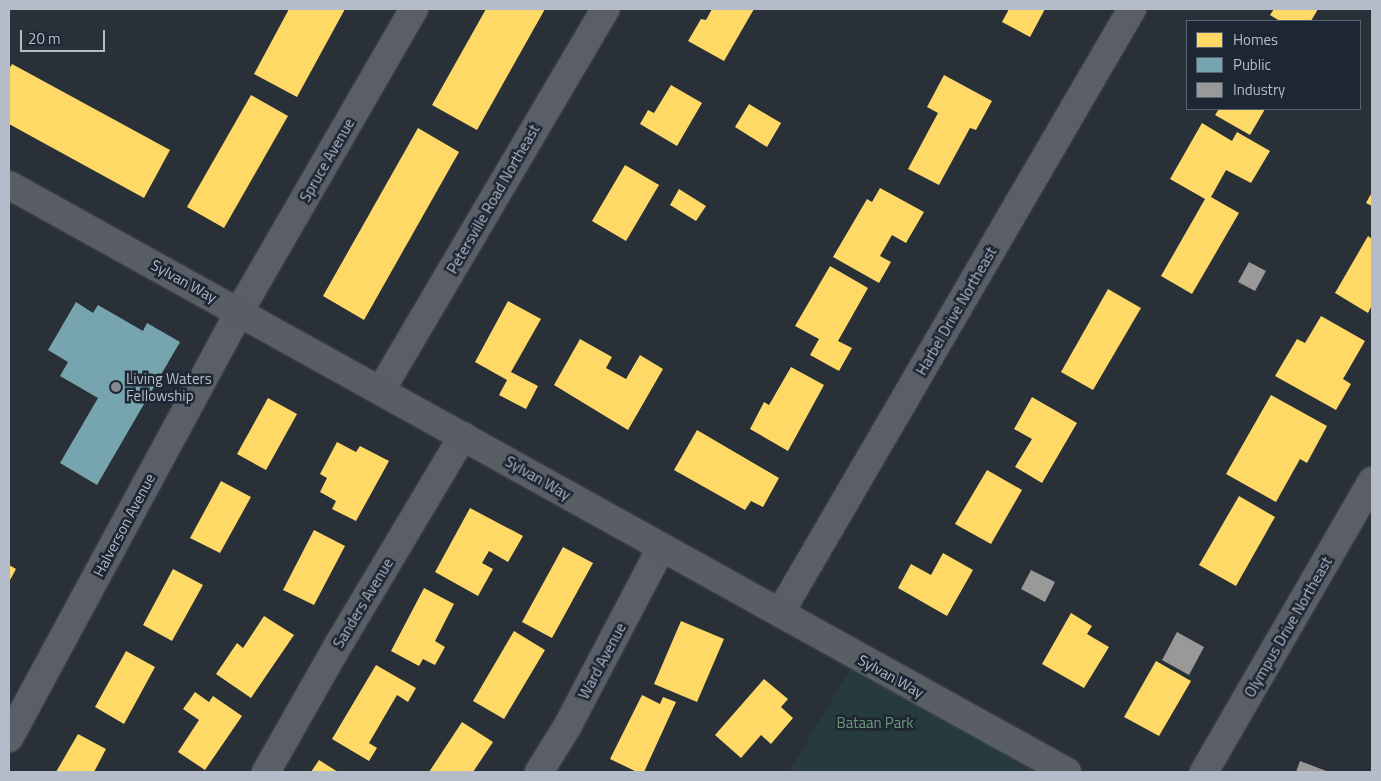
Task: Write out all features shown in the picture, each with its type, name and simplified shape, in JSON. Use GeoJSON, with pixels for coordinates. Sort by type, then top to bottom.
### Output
{"type":"FeatureCollection","features":[{"type":"Feature","properties":{"kind":"main road","name":"Sylvan Way"},"geometry":{"type":"LineString","coordinates":[[9,185],[1066,772]]}},
{"type":"Feature","properties":{"kind":"street","name":"Spruce Avenue"},"geometry":{"type":"LineString","coordinates":[[239,312],[414,9]]}},
{"type":"Feature","properties":{"kind":"street","name":"Petersville Road Northeast"},"geometry":{"type":"LineString","coordinates":[[381,390],[605,9]]}},
{"type":"Feature","properties":{"kind":"street","name":"Harbel Drive Northeast"},"geometry":{"type":"LineString","coordinates":[[780,613],[1132,9]]}},
{"type":"Feature","properties":{"kind":"street","name":"Halverson Avenue"},"geometry":{"type":"LineString","coordinates":[[9,738],[239,312]]}},
{"type":"Feature","properties":{"kind":"street","name":"Sanders Avenue"},"geometry":{"type":"LineString","coordinates":[[266,772],[464,436]]}},
{"type":"Feature","properties":{"kind":"street","name":"Olympus Drive Northeast"},"geometry":{"type":"LineString","coordinates":[[1204,772],[1372,481]]}},
{"type":"Feature","properties":{"kind":"street","name":"Ward Avenue"},"geometry":{"type":"LineString","coordinates":[[539,772],[567,727],[660,548]]}},
{"type":"Feature","properties":{"kind":"green space","name":"Bataan Park"},"geometry":{"type":"Polygon","coordinates":[[[857,657],[1067,772],[789,772],[857,657]]]}},
{"type":"Feature","properties":{"kind":"building: Homes"},"geometry":{"type":"Polygon","coordinates":[[[289,9],[345,9],[297,97],[254,74],[289,9]]]}},
{"type":"Feature","properties":{"kind":"building: Homes"},"geometry":{"type":"Polygon","coordinates":[[[486,9],[545,9],[477,130],[432,105],[486,9]]]}},
{"type":"Feature","properties":{"kind":"building: Homes"},"geometry":{"type":"Polygon","coordinates":[[[712,9],[754,9],[724,61],[688,41],[701,19],[706,20],[712,9]]]}},
{"type":"Feature","properties":{"kind":"building: Homes"},"geometry":{"type":"Polygon","coordinates":[[[1009,9],[1045,9],[1030,37],[1002,22],[1009,9]]]}},
{"type":"Feature","properties":{"kind":"building: Homes"},"geometry":{"type":"Polygon","coordinates":[[[1274,9],[1318,9],[1312,20],[1278,20],[1270,15],[1274,9]]]}},
{"type":"Feature","properties":{"kind":"building: Homes"},"geometry":{"type":"Polygon","coordinates":[[[12,64],[170,150],[144,198],[9,124],[9,69],[12,64]]]}},
{"type":"Feature","properties":{"kind":"building: Homes"},"geometry":{"type":"Polygon","coordinates":[[[944,75],[992,101],[976,130],[970,128],[939,185],[908,169],[938,113],[927,107],[944,75]]]}},
{"type":"Feature","properties":{"kind":"building: Homes"},"geometry":{"type":"Polygon","coordinates":[[[671,85],[702,103],[677,146],[640,124],[648,110],[654,113],[671,85]]]}},
{"type":"Feature","properties":{"kind":"building: Homes"},"geometry":{"type":"Polygon","coordinates":[[[251,95],[288,116],[224,228],[187,207],[251,95]]]}},
{"type":"Feature","properties":{"kind":"building: Homes"},"geometry":{"type":"Polygon","coordinates":[[[749,104],[781,123],[767,147],[735,127],[749,104]]]}},
{"type":"Feature","properties":{"kind":"building: Homes"},"geometry":{"type":"Polygon","coordinates":[[[1218,110],[1264,110],[1250,135],[1215,115],[1218,110]]]}},
{"type":"Feature","properties":{"kind":"building: Homes"},"geometry":{"type":"Polygon","coordinates":[[[1202,123],[1232,141],[1237,132],[1270,151],[1251,183],[1226,170],[1211,197],[1239,213],[1192,294],[1161,276],[1205,199],[1170,179],[1202,123]]]}},
{"type":"Feature","properties":{"kind":"building: Homes"},"geometry":{"type":"Polygon","coordinates":[[[418,128],[459,152],[364,320],[323,296],[418,128]]]}},
{"type":"Feature","properties":{"kind":"building: Homes"},"geometry":{"type":"Polygon","coordinates":[[[625,165],[659,185],[626,241],[592,221],[625,165]]]}},
{"type":"Feature","properties":{"kind":"building: Homes"},"geometry":{"type":"Polygon","coordinates":[[[880,188],[924,212],[906,243],[892,235],[880,256],[891,262],[879,283],[833,257],[867,199],[872,202],[880,188]]]}},
{"type":"Feature","properties":{"kind":"building: Homes"},"geometry":{"type":"Polygon","coordinates":[[[679,189],[706,206],[696,221],[670,205],[679,189]]]}},
{"type":"Feature","properties":{"kind":"building: Homes"},"geometry":{"type":"Polygon","coordinates":[[[1372,192],[1372,206],[1366,203],[1372,192]]]}},
{"type":"Feature","properties":{"kind":"building: Homes"},"geometry":{"type":"Polygon","coordinates":[[[1368,236],[1372,239],[1372,305],[1368,313],[1335,293],[1368,236]]]}},
{"type":"Feature","properties":{"kind":"building: Homes"},"geometry":{"type":"Polygon","coordinates":[[[830,266],[868,288],[838,341],[852,348],[839,371],[810,355],[819,339],[795,326],[830,266]]]}},
{"type":"Feature","properties":{"kind":"building: Homes"},"geometry":{"type":"Polygon","coordinates":[[[1108,289],[1141,308],[1093,390],[1061,372],[1108,289]]]}},
{"type":"Feature","properties":{"kind":"building: Homes"},"geometry":{"type":"Polygon","coordinates":[[[508,301],[541,319],[511,372],[538,386],[526,409],[499,395],[507,380],[475,362],[508,301]]]}},
{"type":"Feature","properties":{"kind":"building: Homes"},"geometry":{"type":"Polygon","coordinates":[[[1321,316],[1365,341],[1343,379],[1351,384],[1336,410],[1275,376],[1297,339],[1305,343],[1321,316]]]}},
{"type":"Feature","properties":{"kind":"building: Homes"},"geometry":{"type":"Polygon","coordinates":[[[580,339],[612,357],[606,368],[626,379],[640,355],[663,369],[628,430],[554,385],[580,339]]]}},
{"type":"Feature","properties":{"kind":"building: Homes"},"geometry":{"type":"Polygon","coordinates":[[[791,367],[824,385],[788,451],[750,429],[764,402],[769,405],[791,367]]]}},
{"type":"Feature","properties":{"kind":"building: Homes"},"geometry":{"type":"Polygon","coordinates":[[[1271,395],[1327,426],[1307,463],[1300,459],[1276,502],[1226,474],[1271,395]]]}},
{"type":"Feature","properties":{"kind":"building: Homes"},"geometry":{"type":"Polygon","coordinates":[[[1032,397],[1077,423],[1042,483],[1015,467],[1032,439],[1014,429],[1032,397]]]}},
{"type":"Feature","properties":{"kind":"building: Homes"},"geometry":{"type":"Polygon","coordinates":[[[268,398],[297,414],[266,470],[237,454],[268,398]]]}},
{"type":"Feature","properties":{"kind":"building: Homes"},"geometry":{"type":"Polygon","coordinates":[[[697,430],[779,478],[763,507],[751,501],[745,510],[674,470],[697,430]]]}},
{"type":"Feature","properties":{"kind":"building: Homes"},"geometry":{"type":"Polygon","coordinates":[[[337,442],[356,452],[360,446],[389,461],[356,521],[332,509],[336,501],[320,492],[327,478],[320,474],[337,442]]]}},
{"type":"Feature","properties":{"kind":"building: Homes"},"geometry":{"type":"Polygon","coordinates":[[[987,470],[1022,490],[991,544],[955,524],[987,470]]]}},
{"type":"Feature","properties":{"kind":"building: Homes"},"geometry":{"type":"Polygon","coordinates":[[[221,481],[251,497],[220,553],[190,538],[221,481]]]}},
{"type":"Feature","properties":{"kind":"building: Homes"},"geometry":{"type":"Polygon","coordinates":[[[1239,496],[1275,517],[1236,586],[1199,565],[1239,496]]]}},
{"type":"Feature","properties":{"kind":"building: Homes"},"geometry":{"type":"Polygon","coordinates":[[[470,508],[523,536],[508,562],[489,551],[482,563],[493,569],[478,596],[435,572],[470,508]]]}},
{"type":"Feature","properties":{"kind":"building: Homes"},"geometry":{"type":"Polygon","coordinates":[[[314,530],[345,546],[314,605],[283,590],[314,530]]]}},
{"type":"Feature","properties":{"kind":"building: Homes"},"geometry":{"type":"Polygon","coordinates":[[[563,547],[593,563],[552,638],[522,622],[563,547]]]}},
{"type":"Feature","properties":{"kind":"building: Homes"},"geometry":{"type":"Polygon","coordinates":[[[943,553],[973,570],[947,616],[898,588],[911,564],[931,575],[943,553]]]}},
{"type":"Feature","properties":{"kind":"building: Homes"},"geometry":{"type":"Polygon","coordinates":[[[9,565],[16,569],[9,582],[9,565]]]}},
{"type":"Feature","properties":{"kind":"building: Homes"},"geometry":{"type":"Polygon","coordinates":[[[173,569],[203,585],[172,641],[143,625],[173,569]]]}},
{"type":"Feature","properties":{"kind":"building: Homes"},"geometry":{"type":"Polygon","coordinates":[[[424,588],[454,604],[435,641],[445,647],[435,665],[423,659],[419,666],[391,651],[424,588]]]}},
{"type":"Feature","properties":{"kind":"building: Homes"},"geometry":{"type":"Polygon","coordinates":[[[1071,613],[1092,626],[1087,634],[1109,647],[1084,688],[1042,664],[1071,613]]]}},
{"type":"Feature","properties":{"kind":"building: Homes"},"geometry":{"type":"Polygon","coordinates":[[[264,616],[294,635],[251,698],[216,674],[237,643],[243,648],[264,616]]]}},
{"type":"Feature","properties":{"kind":"building: Homes"},"geometry":{"type":"Polygon","coordinates":[[[681,621],[724,639],[697,702],[654,684],[681,621]]]}},
{"type":"Feature","properties":{"kind":"building: Homes"},"geometry":{"type":"Polygon","coordinates":[[[514,631],[545,650],[504,719],[473,701],[514,631]]]}},
{"type":"Feature","properties":{"kind":"building: Homes"},"geometry":{"type":"Polygon","coordinates":[[[126,651],[155,667],[124,724],[95,707],[126,651]]]}},
{"type":"Feature","properties":{"kind":"building: Homes"},"geometry":{"type":"Polygon","coordinates":[[[1156,661],[1191,681],[1159,736],[1124,717],[1156,661]]]}},
{"type":"Feature","properties":{"kind":"building: Homes"},"geometry":{"type":"Polygon","coordinates":[[[376,665],[416,688],[408,702],[397,695],[369,743],[377,748],[369,761],[332,739],[376,665]]]}},
{"type":"Feature","properties":{"kind":"building: Homes"},"geometry":{"type":"Polygon","coordinates":[[[764,679],[788,699],[781,707],[793,718],[771,744],[761,735],[741,758],[715,735],[764,679]]]}},
{"type":"Feature","properties":{"kind":"building: Homes"},"geometry":{"type":"Polygon","coordinates":[[[195,692],[209,702],[213,696],[242,716],[205,770],[178,752],[199,720],[183,709],[195,692]]]}},
{"type":"Feature","properties":{"kind":"building: Homes"},"geometry":{"type":"Polygon","coordinates":[[[642,695],[660,704],[663,697],[676,702],[644,772],[637,772],[610,759],[642,695]]]}},
{"type":"Feature","properties":{"kind":"building: Homes"},"geometry":{"type":"Polygon","coordinates":[[[462,722],[493,742],[473,772],[429,772],[462,722]]]}},
{"type":"Feature","properties":{"kind":"building: Homes"},"geometry":{"type":"Polygon","coordinates":[[[78,734],[106,749],[94,772],[56,772],[78,734]]]}},
{"type":"Feature","properties":{"kind":"building: Homes"},"geometry":{"type":"Polygon","coordinates":[[[319,760],[338,772],[311,772],[319,760]]]}},
{"type":"Feature","properties":{"kind":"building: Public","name":"Living Waters Fellowship"},"geometry":{"type":"Polygon","coordinates":[[[76,302],[93,313],[98,305],[143,331],[147,323],[180,342],[97,485],[60,463],[98,398],[60,376],[68,362],[48,350],[76,302]]]}},
{"type":"Feature","properties":{"kind":"building: Industry"},"geometry":{"type":"Polygon","coordinates":[[[1249,262],[1266,271],[1255,291],[1238,282],[1249,262]]]}},
{"type":"Feature","properties":{"kind":"building: Industry"},"geometry":{"type":"Polygon","coordinates":[[[1031,570],[1055,582],[1045,602],[1021,589],[1031,570]]]}},
{"type":"Feature","properties":{"kind":"building: Industry"},"geometry":{"type":"Polygon","coordinates":[[[1177,632],[1204,647],[1189,675],[1162,660],[1177,632]]]}},
{"type":"Feature","properties":{"kind":"building: Industry"},"geometry":{"type":"Polygon","coordinates":[[[1300,761],[1329,772],[1296,772],[1300,761]]]}},
{"type":"Feature","properties":{"kind":"place","name":"Living Waters Fellowship"},"geometry":{"type":"Point","coordinates":[116,387]}}]}
